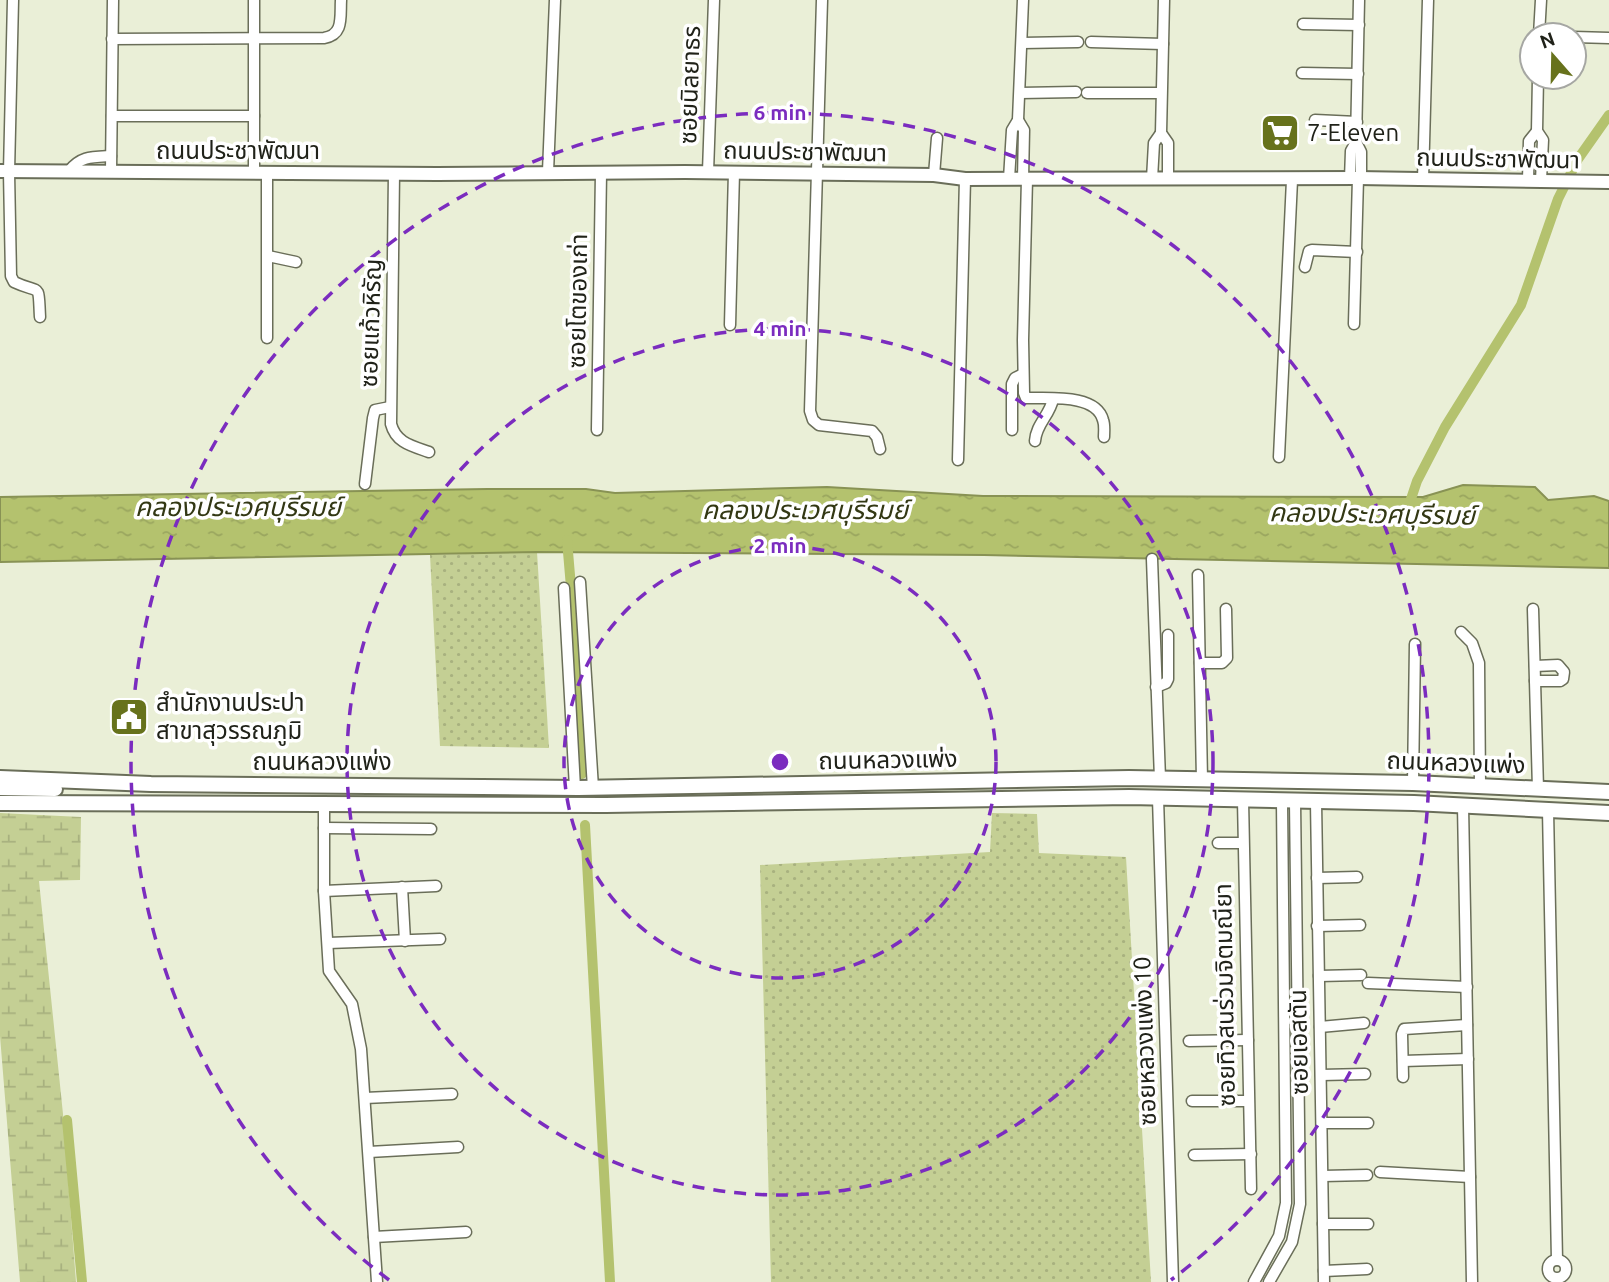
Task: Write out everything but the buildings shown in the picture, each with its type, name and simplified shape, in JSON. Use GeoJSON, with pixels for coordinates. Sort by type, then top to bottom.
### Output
{"type":"FeatureCollection","features":[{"type":"Feature","properties":{"kind":"main road","name":"ถนนหลวงแพ่ง"},"geometry":{"type":"LineString","coordinates":[[0,778],[97,780],[151,785],[593,788],[1129,778],[1413,783],[1609,792]]}},
{"type":"Feature","properties":{"kind":"main road"},"geometry":{"type":"LineString","coordinates":[[1129,778],[1129,797]]}},
{"type":"Feature","properties":{"kind":"main road"},"geometry":{"type":"LineString","coordinates":[[1413,783],[1414,803]]}},
{"type":"Feature","properties":{"kind":"main road"},"geometry":{"type":"LineString","coordinates":[[0,788],[151,785]]}},
{"type":"Feature","properties":{"kind":"main road","name":"ถนนหลวงแพ่ง"},"geometry":{"type":"LineString","coordinates":[[0,803],[606,806],[1129,797],[1414,803],[1609,813]]}},
{"type":"Feature","properties":{"kind":"street"},"geometry":{"type":"LineString","coordinates":[[13,0],[5,172],[11,276],[14,282],[35,287],[39,292],[40,317]]}},
{"type":"Feature","properties":{"kind":"street"},"geometry":{"type":"LineString","coordinates":[[111,172],[113,0]]}},
{"type":"Feature","properties":{"kind":"street"},"geometry":{"type":"LineString","coordinates":[[254,0],[254,116],[268,256],[267,338]]}},
{"type":"Feature","properties":{"kind":"street"},"geometry":{"type":"LineString","coordinates":[[113,39],[331,37],[340,29],[341,0]]}},
{"type":"Feature","properties":{"kind":"street"},"geometry":{"type":"LineString","coordinates":[[548,172],[555,0]]}},
{"type":"Feature","properties":{"kind":"street","name":"ซอยนิลยาธร"},"geometry":{"type":"LineString","coordinates":[[708,172],[714,0]]}},
{"type":"Feature","properties":{"kind":"street"},"geometry":{"type":"LineString","coordinates":[[822,0],[810,411],[813,421],[819,425],[872,430],[880,449]]}},
{"type":"Feature","properties":{"kind":"street"},"geometry":{"type":"LineString","coordinates":[[1009,178],[1013,130],[1018,120],[1023,0]]}},
{"type":"Feature","properties":{"kind":"street"},"geometry":{"type":"LineString","coordinates":[[1164,0],[1161,132],[1168,143],[1168,179]]}},
{"type":"Feature","properties":{"kind":"street"},"geometry":{"type":"LineString","coordinates":[[1354,324],[1356,179],[1361,152],[1356,142],[1359,0]]}},
{"type":"Feature","properties":{"kind":"street"},"geometry":{"type":"LineString","coordinates":[[1423,179],[1428,0]]}},
{"type":"Feature","properties":{"kind":"street"},"geometry":{"type":"LineString","coordinates":[[1540,21],[1541,0]]}},
{"type":"Feature","properties":{"kind":"street"},"geometry":{"type":"LineString","coordinates":[[1303,24],[1359,25]]}},
{"type":"Feature","properties":{"kind":"street"},"geometry":{"type":"LineString","coordinates":[[1588,37],[1609,38]]}},
{"type":"Feature","properties":{"kind":"street"},"geometry":{"type":"LineString","coordinates":[[1022,43],[1078,42]]}},
{"type":"Feature","properties":{"kind":"street"},"geometry":{"type":"LineString","coordinates":[[1091,42],[1163,44]]}},
{"type":"Feature","properties":{"kind":"street"},"geometry":{"type":"LineString","coordinates":[[1302,72],[1358,74]]}},
{"type":"Feature","properties":{"kind":"street"},"geometry":{"type":"LineString","coordinates":[[1535,180],[1543,140],[1536,131],[1537,91]]}},
{"type":"Feature","properties":{"kind":"street"},"geometry":{"type":"LineString","coordinates":[[1020,93],[1161,93]]}},
{"type":"Feature","properties":{"kind":"street"},"geometry":{"type":"LineString","coordinates":[[112,116],[254,116]]}},
{"type":"Feature","properties":{"kind":"street"},"geometry":{"type":"LineString","coordinates":[[1018,120],[1024,130],[1023,374],[1026,398],[1074,400],[1094,407],[1104,421],[1104,437]]}},
{"type":"Feature","properties":{"kind":"street"},"geometry":{"type":"LineString","coordinates":[[1315,120],[1357,122]]}},
{"type":"Feature","properties":{"kind":"street"},"geometry":{"type":"LineString","coordinates":[[1153,179],[1154,143],[1161,132]]}},
{"type":"Feature","properties":{"kind":"street"},"geometry":{"type":"LineString","coordinates":[[934,176],[937,138]]}},
{"type":"Feature","properties":{"kind":"street"},"geometry":{"type":"LineString","coordinates":[[69,171],[79,160],[86,157],[111,156]]}},
{"type":"Feature","properties":{"kind":"street","name":"ถนนประชาพัฒนา"},"geometry":{"type":"LineString","coordinates":[[5,172],[734,172],[965,179],[1609,181]]}},
{"type":"Feature","properties":{"kind":"street"},"geometry":{"type":"LineString","coordinates":[[730,325],[734,172]]}},
{"type":"Feature","properties":{"kind":"street","name":"ซอยแก้วหิรัญ"},"geometry":{"type":"LineString","coordinates":[[394,173],[391,424],[395,435],[406,443],[429,452]]}},
{"type":"Feature","properties":{"kind":"street","name":"ซอยโตของเก่า"},"geometry":{"type":"LineString","coordinates":[[597,430],[601,173]]}},
{"type":"Feature","properties":{"kind":"street"},"geometry":{"type":"LineString","coordinates":[[958,460],[965,179]]}},
{"type":"Feature","properties":{"kind":"street"},"geometry":{"type":"LineString","coordinates":[[1279,457],[1292,180]]}},
{"type":"Feature","properties":{"kind":"street"},"geometry":{"type":"LineString","coordinates":[[1305,267],[1307,254],[1312,250],[1357,252]]}},
{"type":"Feature","properties":{"kind":"street"},"geometry":{"type":"LineString","coordinates":[[268,256],[296,262]]}},
{"type":"Feature","properties":{"kind":"street"},"geometry":{"type":"LineString","coordinates":[[1012,430],[1012,384],[1015,378],[1023,374]]}},
{"type":"Feature","properties":{"kind":"street"},"geometry":{"type":"LineString","coordinates":[[1035,441],[1035,432],[1049,413],[1053,399]]}},
{"type":"Feature","properties":{"kind":"street"},"geometry":{"type":"LineString","coordinates":[[365,484],[375,410],[390,407]]}},
{"type":"Feature","properties":{"kind":"street"},"geometry":{"type":"LineString","coordinates":[[1152,559],[1160,779]]}},
{"type":"Feature","properties":{"kind":"street"},"geometry":{"type":"LineString","coordinates":[[1198,575],[1202,780]]}},
{"type":"Feature","properties":{"kind":"street"},"geometry":{"type":"LineString","coordinates":[[580,582],[593,788]]}},
{"type":"Feature","properties":{"kind":"street"},"geometry":{"type":"LineString","coordinates":[[564,588],[575,788]]}},
{"type":"Feature","properties":{"kind":"street"},"geometry":{"type":"LineString","coordinates":[[1200,663],[1222,663],[1227,659],[1226,609]]}},
{"type":"Feature","properties":{"kind":"street"},"geometry":{"type":"LineString","coordinates":[[1533,609],[1538,789]]}},
{"type":"Feature","properties":{"kind":"street"},"geometry":{"type":"LineString","coordinates":[[1461,632],[1472,643],[1479,663],[1480,786]]}},
{"type":"Feature","properties":{"kind":"street"},"geometry":{"type":"LineString","coordinates":[[1156,687],[1166,683],[1168,678],[1168,635]]}},
{"type":"Feature","properties":{"kind":"street"},"geometry":{"type":"LineString","coordinates":[[1413,783],[1415,644]]}},
{"type":"Feature","properties":{"kind":"street"},"geometry":{"type":"LineString","coordinates":[[1535,666],[1558,665],[1564,672],[1560,681],[1535,681]]}},
{"type":"Feature","properties":{"kind":"street","name":"ซอยหลวงแพ่ง 10"},"geometry":{"type":"LineString","coordinates":[[1158,798],[1173,1282]]}},
{"type":"Feature","properties":{"kind":"street","name":"ซอยทิวสนร่วมจิตมณียา"},"geometry":{"type":"LineString","coordinates":[[1242,800],[1251,1189]]}},
{"type":"Feature","properties":{"kind":"street"},"geometry":{"type":"LineString","coordinates":[[1269,1282],[1292,1242],[1300,1204],[1296,869],[1289,802]]}},
{"type":"Feature","properties":{"kind":"street"},"geometry":{"type":"LineString","coordinates":[[1254,1282],[1279,1236],[1286,1203],[1283,869],[1289,802]]}},
{"type":"Feature","properties":{"kind":"street","name":"ซอยเอสตัน"},"geometry":{"type":"LineString","coordinates":[[1316,802],[1324,1282]]}},
{"type":"Feature","properties":{"kind":"street"},"geometry":{"type":"LineString","coordinates":[[324,805],[324,891],[331,975],[349,998],[354,1010],[361,1049],[377,1282]]}},
{"type":"Feature","properties":{"kind":"street"},"geometry":{"type":"LineString","coordinates":[[1463,806],[1472,1282]]}},
{"type":"Feature","properties":{"kind":"street"},"geometry":{"type":"LineString","coordinates":[[1548,810],[1557,1260],[1551,1262],[1548,1270],[1550,1275],[1558,1280]]}},
{"type":"Feature","properties":{"kind":"street"},"geometry":{"type":"LineString","coordinates":[[324,828],[431,829]]}},
{"type":"Feature","properties":{"kind":"street"},"geometry":{"type":"LineString","coordinates":[[1218,843],[1244,843]]}},
{"type":"Feature","properties":{"kind":"street"},"geometry":{"type":"LineString","coordinates":[[1283,869],[1296,869]]}},
{"type":"Feature","properties":{"kind":"street"},"geometry":{"type":"LineString","coordinates":[[1317,878],[1357,877]]}},
{"type":"Feature","properties":{"kind":"street"},"geometry":{"type":"LineString","coordinates":[[324,891],[436,886]]}},
{"type":"Feature","properties":{"kind":"street"},"geometry":{"type":"LineString","coordinates":[[402,887],[405,940]]}},
{"type":"Feature","properties":{"kind":"street"},"geometry":{"type":"LineString","coordinates":[[1317,926],[1360,925]]}},
{"type":"Feature","properties":{"kind":"street"},"geometry":{"type":"LineString","coordinates":[[328,943],[440,939]]}},
{"type":"Feature","properties":{"kind":"street"},"geometry":{"type":"LineString","coordinates":[[1319,976],[1466,988]]}},
{"type":"Feature","properties":{"kind":"street"},"geometry":{"type":"LineString","coordinates":[[1320,1027],[1364,1023]]}},
{"type":"Feature","properties":{"kind":"street"},"geometry":{"type":"LineString","coordinates":[[1403,1077],[1404,1029],[1467,1025]]}},
{"type":"Feature","properties":{"kind":"street"},"geometry":{"type":"LineString","coordinates":[[1189,1041],[1248,1040]]}},
{"type":"Feature","properties":{"kind":"street"},"geometry":{"type":"LineString","coordinates":[[1403,1061],[1468,1059]]}},
{"type":"Feature","properties":{"kind":"street"},"geometry":{"type":"LineString","coordinates":[[1321,1075],[1365,1074]]}},
{"type":"Feature","properties":{"kind":"street"},"geometry":{"type":"LineString","coordinates":[[365,1098],[452,1094]]}},
{"type":"Feature","properties":{"kind":"street"},"geometry":{"type":"LineString","coordinates":[[1192,1101],[1248,1101]]}},
{"type":"Feature","properties":{"kind":"street"},"geometry":{"type":"LineString","coordinates":[[1322,1123],[1368,1123]]}},
{"type":"Feature","properties":{"kind":"street"},"geometry":{"type":"LineString","coordinates":[[369,1152],[458,1147]]}},
{"type":"Feature","properties":{"kind":"street"},"geometry":{"type":"LineString","coordinates":[[1194,1155],[1251,1154]]}},
{"type":"Feature","properties":{"kind":"street"},"geometry":{"type":"LineString","coordinates":[[1380,1172],[1470,1177]]}},
{"type":"Feature","properties":{"kind":"street"},"geometry":{"type":"LineString","coordinates":[[1323,1176],[1367,1175]]}},
{"type":"Feature","properties":{"kind":"street"},"geometry":{"type":"LineString","coordinates":[[1323,1224],[1368,1224]]}},
{"type":"Feature","properties":{"kind":"street"},"geometry":{"type":"LineString","coordinates":[[374,1237],[466,1231]]}},
{"type":"Feature","properties":{"kind":"street"},"geometry":{"type":"LineString","coordinates":[[1324,1271],[1367,1269]]}},
{"type":"Feature","properties":{"kind":"green space"},"geometry":{"type":"Polygon","coordinates":[[[537,552],[549,748],[440,746],[430,555],[537,552]]]}},
{"type":"Feature","properties":{"kind":"green space"},"geometry":{"type":"Polygon","coordinates":[[[0,813],[81,817],[80,880],[39,881],[63,1114],[76,1282],[20,1282],[0,1036],[0,813]]]}},
{"type":"Feature","properties":{"kind":"green space"},"geometry":{"type":"Polygon","coordinates":[[[992,813],[1037,814],[1039,853],[1126,857],[1151,1282],[771,1282],[760,865],[990,852],[992,813]]]}},
{"type":"Feature","properties":{"kind":"water","name":"คลองประเวศบุรีรมย์"},"geometry":{"type":"Polygon","coordinates":[[[1463,485],[1535,487],[1548,500],[1594,496],[1609,501],[1609,568],[984,555],[537,552],[0,562],[0,497],[487,489],[586,489],[615,493],[827,487],[983,496],[1423,497],[1463,485]]]}},
{"type":"Feature","properties":{"kind":"waterway","name":"คลองประเวศบุรีรมย์"},"geometry":{"type":"LineString","coordinates":[[1408,508],[1417,481],[1445,427],[1521,305],[1558,199],[1578,159],[1609,115]]}},
{"type":"Feature","properties":{"kind":"waterway"},"geometry":{"type":"LineString","coordinates":[[567,540],[576,646],[582,774]]}},
{"type":"Feature","properties":{"kind":"waterway"},"geometry":{"type":"LineString","coordinates":[[585,825],[610,1282]]}},
{"type":"Feature","properties":{"kind":"waterway"},"geometry":{"type":"LineString","coordinates":[[67,1120],[82,1282]]}},
{"type":"Feature","properties":{"kind":"place","name":"7-Eleven"},"geometry":{"type":"Point","coordinates":[1280,133]}},
{"type":"Feature","properties":{"kind":"place","name":"สำนักงานประปา สาขาสุวรรณภูมิ"},"geometry":{"type":"Point","coordinates":[129,717]}}]}
